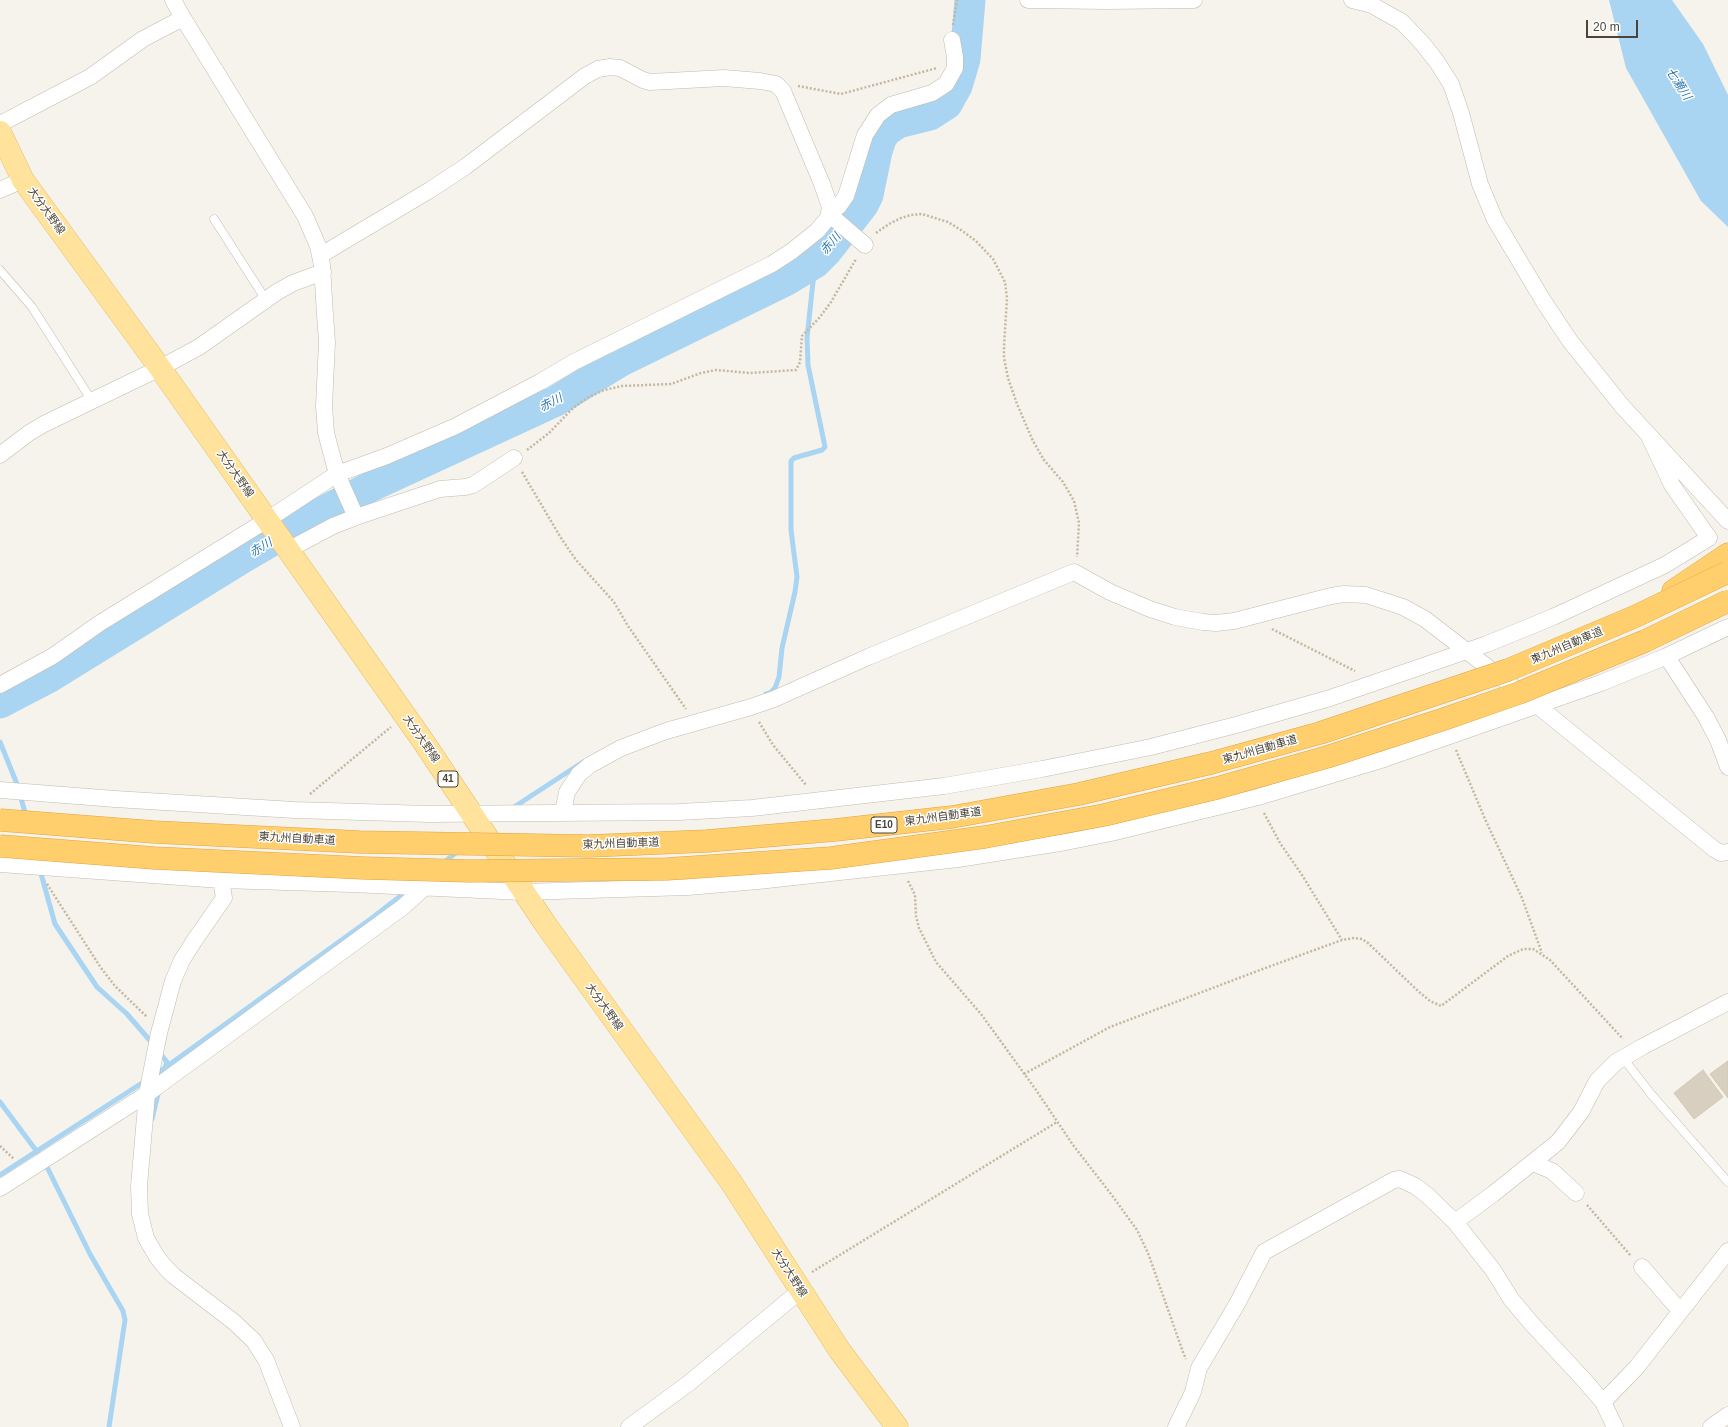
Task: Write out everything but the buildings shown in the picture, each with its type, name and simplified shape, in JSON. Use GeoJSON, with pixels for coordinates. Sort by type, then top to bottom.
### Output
{"type":"FeatureCollection","features":[{"type":"Feature","properties":{"kind":"highway"},"geometry":{"type":"LineString","coordinates":[[1634,617],[1728,554]]}},
{"type":"Feature","properties":{"kind":"highway","name":"東九州自動車道"},"geometry":{"type":"LineString","coordinates":[[0,820],[154,832],[359,842],[589,846],[707,841],[835,830],[952,817],[1087,792],[1211,763],[1320,733],[1508,670],[1634,617],[1728,572]]}},
{"type":"Feature","properties":{"kind":"highway","name":"E10"},"geometry":{"type":"LineString","coordinates":[[0,846],[161,859],[470,871],[667,869],[831,858],[985,837],[1104,815],[1217,788],[1327,757],[1519,693],[1638,644],[1728,601]]}},
{"type":"Feature","properties":{"kind":"highway"},"geometry":{"type":"LineString","coordinates":[[1519,693],[1613,662],[1664,642],[1728,613]]}},
{"type":"Feature","properties":{"kind":"main road","name":"大分大野線"},"geometry":{"type":"LineString","coordinates":[[0,132],[23,180],[160,368],[404,714],[524,892],[622,1032],[732,1182],[840,1351],[897,1427]]}},
{"type":"Feature","properties":{"kind":"street"},"geometry":{"type":"LineString","coordinates":[[173,0],[313,231],[321,255],[323,272],[326,342],[324,421],[337,474],[356,517]]}},
{"type":"Feature","properties":{"kind":"street"},"geometry":{"type":"LineString","coordinates":[[1028,0],[1194,0]]}},
{"type":"Feature","properties":{"kind":"street"},"geometry":{"type":"LineString","coordinates":[[1352,0],[1372,6],[1402,22],[1423,44],[1437,62],[1451,84],[1461,113],[1480,184],[1495,220],[1570,341],[1622,406],[1728,521]]}},
{"type":"Feature","properties":{"kind":"street"},"geometry":{"type":"LineString","coordinates":[[0,124],[90,77],[143,39],[183,18]]}},
{"type":"Feature","properties":{"kind":"street"},"geometry":{"type":"LineString","coordinates":[[829,214],[839,206],[846,196],[862,142],[873,121],[884,110],[892,105],[938,90],[946,84],[952,75],[955,63],[953,33]]}},
{"type":"Feature","properties":{"kind":"street"},"geometry":{"type":"LineString","coordinates":[[0,685],[53,656],[100,623],[267,520],[337,474],[387,456],[456,426],[540,382],[574,362],[772,264],[817,230],[825,222],[829,214],[830,207],[822,184],[780,86],[772,82],[724,78],[650,82],[620,68],[610,67],[598,69],[576,83],[492,148],[321,255]]}},
{"type":"Feature","properties":{"kind":"street"},"geometry":{"type":"LineString","coordinates":[[0,190],[23,180]]}},
{"type":"Feature","properties":{"kind":"street"},"geometry":{"type":"LineString","coordinates":[[829,214],[864,245]]}},
{"type":"Feature","properties":{"kind":"street"},"geometry":{"type":"LineString","coordinates":[[0,455],[30,433],[160,368],[216,336],[266,300],[293,283],[323,272]]}},
{"type":"Feature","properties":{"kind":"street"},"geometry":{"type":"LineString","coordinates":[[0,790],[115,799],[290,809],[472,814],[679,812],[752,808],[944,786],[1042,769],[1151,747],[1236,725],[1330,698],[1467,651],[1553,617],[1665,565],[1709,538],[1672,485],[1648,434]]}},
{"type":"Feature","properties":{"kind":"street"},"geometry":{"type":"LineString","coordinates":[[288,550],[334,526],[356,517],[440,489],[473,485],[514,458]]}},
{"type":"Feature","properties":{"kind":"street"},"geometry":{"type":"LineString","coordinates":[[563,813],[567,792],[579,774],[590,765],[621,748],[650,736],[774,699],[875,654],[1074,572],[1122,597],[1150,609],[1175,617],[1216,623],[1249,617],[1331,596],[1354,594],[1366,595],[1393,603],[1416,613],[1467,651],[1538,706],[1714,849],[1721,852],[1728,852]]}},
{"type":"Feature","properties":{"kind":"street"},"geometry":{"type":"LineString","coordinates":[[0,864],[221,880],[524,892],[688,887],[766,881],[958,859],[1066,842],[1166,821],[1258,797],[1384,759],[1538,706],[1667,657],[1728,627]]}},
{"type":"Feature","properties":{"kind":"street"},"geometry":{"type":"LineString","coordinates":[[1667,657],[1706,717],[1718,740],[1728,766]]}},
{"type":"Feature","properties":{"kind":"street"},"geometry":{"type":"LineString","coordinates":[[221,880],[224,898],[182,960],[173,981],[160,1030],[147,1094],[138,1202],[142,1226],[146,1238],[157,1257],[174,1276],[218,1309],[254,1341],[266,1360],[292,1427]]}},
{"type":"Feature","properties":{"kind":"street"},"geometry":{"type":"LineString","coordinates":[[0,1188],[147,1094],[403,907],[425,887]]}},
{"type":"Feature","properties":{"kind":"street"},"geometry":{"type":"LineString","coordinates":[[1455,1222],[1533,1163],[1564,1135],[1581,1112],[1597,1081],[1607,1070],[1628,1054],[1728,1002]]}},
{"type":"Feature","properties":{"kind":"street"},"geometry":{"type":"LineString","coordinates":[[1533,1163],[1552,1171],[1576,1193]]}},
{"type":"Feature","properties":{"kind":"street"},"geometry":{"type":"LineString","coordinates":[[1176,1427],[1193,1392],[1199,1368],[1237,1304],[1261,1256],[1270,1248],[1394,1180],[1400,1179],[1421,1191],[1455,1222],[1493,1270],[1512,1299],[1532,1324],[1603,1402],[1615,1427]]}},
{"type":"Feature","properties":{"kind":"street"},"geometry":{"type":"LineString","coordinates":[[1603,1402],[1636,1368],[1728,1251]]}},
{"type":"Feature","properties":{"kind":"street"},"geometry":{"type":"LineString","coordinates":[[1642,1267],[1675,1305]]}},
{"type":"Feature","properties":{"kind":"street"},"geometry":{"type":"LineString","coordinates":[[629,1427],[689,1383],[798,1287]]}},
{"type":"Feature","properties":{"kind":"street"},"geometry":{"type":"LineString","coordinates":[[1711,1427],[1728,1415]]}},
{"type":"Feature","properties":{"kind":"lane"},"geometry":{"type":"LineString","coordinates":[[214,219],[266,300]]}},
{"type":"Feature","properties":{"kind":"lane"},"geometry":{"type":"LineString","coordinates":[[0,270],[32,307],[92,401]]}},
{"type":"Feature","properties":{"kind":"lane"},"geometry":{"type":"LineString","coordinates":[[1628,1054],[1651,1094],[1728,1182]]}},
{"type":"Feature","properties":{"kind":"path"},"geometry":{"type":"LineString","coordinates":[[953,33],[957,0]]}},
{"type":"Feature","properties":{"kind":"path"},"geometry":{"type":"LineString","coordinates":[[772,82],[841,94],[955,63]]}},
{"type":"Feature","properties":{"kind":"path"},"geometry":{"type":"LineString","coordinates":[[694,723],[680,700],[628,626],[614,602],[576,560],[560,538],[514,458],[549,433],[573,408],[589,397],[604,390],[622,386],[671,384],[701,373],[716,370],[750,373],[796,370],[800,362],[802,336],[820,317],[831,302],[864,245],[875,234],[889,224],[911,215],[922,214],[948,222],[961,230],[976,241],[993,259],[1005,282],[1007,298],[1004,358],[1012,390],[1033,441],[1044,460],[1069,490],[1078,513],[1079,535],[1074,572]]}},
{"type":"Feature","properties":{"kind":"path"},"geometry":{"type":"LineString","coordinates":[[1249,617],[1359,673]]}},
{"type":"Feature","properties":{"kind":"path"},"geometry":{"type":"LineString","coordinates":[[290,809],[384,735],[404,714]]}},
{"type":"Feature","properties":{"kind":"path"},"geometry":{"type":"LineString","coordinates":[[1450,737],[1485,819],[1522,898],[1542,954]]}},
{"type":"Feature","properties":{"kind":"path"},"geometry":{"type":"LineString","coordinates":[[1258,797],[1280,843],[1302,875],[1342,940]]}},
{"type":"Feature","properties":{"kind":"path"},"geometry":{"type":"LineString","coordinates":[[902,865],[915,895],[918,928],[931,953],[941,968],[981,1014],[1076,1149],[1137,1230],[1148,1253],[1183,1352],[1189,1362],[1199,1368]]}},
{"type":"Feature","properties":{"kind":"path"},"geometry":{"type":"LineString","coordinates":[[42,868],[50,891],[101,968],[130,1002],[160,1030]]}},
{"type":"Feature","properties":{"kind":"path"},"geometry":{"type":"LineString","coordinates":[[1024,1074],[1110,1027],[1342,940],[1354,938],[1362,939],[1368,943],[1418,991],[1430,1001],[1441,1006],[1512,954],[1529,949],[1542,954],[1554,964],[1628,1054]]}},
{"type":"Feature","properties":{"kind":"path"},"geometry":{"type":"LineString","coordinates":[[798,1287],[1057,1122]]}},
{"type":"Feature","properties":{"kind":"path"},"geometry":{"type":"LineString","coordinates":[[1576,1193],[1642,1267]]}},
{"type":"Feature","properties":{"kind":"water","name":"七瀬川"},"geometry":{"type":"Polygon","coordinates":[[[1609,0],[1672,0],[1703,44],[1728,95],[1728,227],[1701,201],[1626,68],[1609,0]]]}},
{"type":"Feature","properties":{"kind":"waterway","name":"赤川"},"geometry":{"type":"LineString","coordinates":[[0,703],[48,678],[244,557],[318,514],[374,485],[556,401],[621,361],[787,280],[815,263],[827,251],[863,205],[868,195],[877,151],[881,139],[886,131],[898,123],[930,115],[947,104],[957,86],[965,59],[970,0]]}},
{"type":"Feature","properties":{"kind":"waterway"},"geometry":{"type":"LineString","coordinates":[[766,694],[770,693],[775,688],[779,677],[782,648],[797,577],[791,530],[791,461],[794,458],[822,450],[825,447],[808,365],[807,338],[815,263]]}},
{"type":"Feature","properties":{"kind":"waterway"},"geometry":{"type":"LineString","coordinates":[[0,742],[17,784],[26,816]]}},
{"type":"Feature","properties":{"kind":"waterway"},"geometry":{"type":"LineString","coordinates":[[511,809],[583,762]]}},
{"type":"Feature","properties":{"kind":"waterway"},"geometry":{"type":"LineString","coordinates":[[442,864],[458,851]]}},
{"type":"Feature","properties":{"kind":"waterway"},"geometry":{"type":"LineString","coordinates":[[40,870],[55,924],[97,987],[127,1014],[153,1044]]}},
{"type":"Feature","properties":{"kind":"waterway"},"geometry":{"type":"LineString","coordinates":[[155,1075],[407,891]]}},
{"type":"Feature","properties":{"kind":"waterway"},"geometry":{"type":"LineString","coordinates":[[159,1052],[167,1062],[165,1068]]}},
{"type":"Feature","properties":{"kind":"waterway"},"geometry":{"type":"LineString","coordinates":[[0,1175],[145,1081]]}},
{"type":"Feature","properties":{"kind":"waterway"},"geometry":{"type":"LineString","coordinates":[[152,1119],[159,1090]]}},
{"type":"Feature","properties":{"kind":"waterway"},"geometry":{"type":"LineString","coordinates":[[0,1102],[38,1153]]}},
{"type":"Feature","properties":{"kind":"waterway"},"geometry":{"type":"LineString","coordinates":[[44,1161],[90,1254],[123,1311],[125,1320],[109,1427]]}}]}
